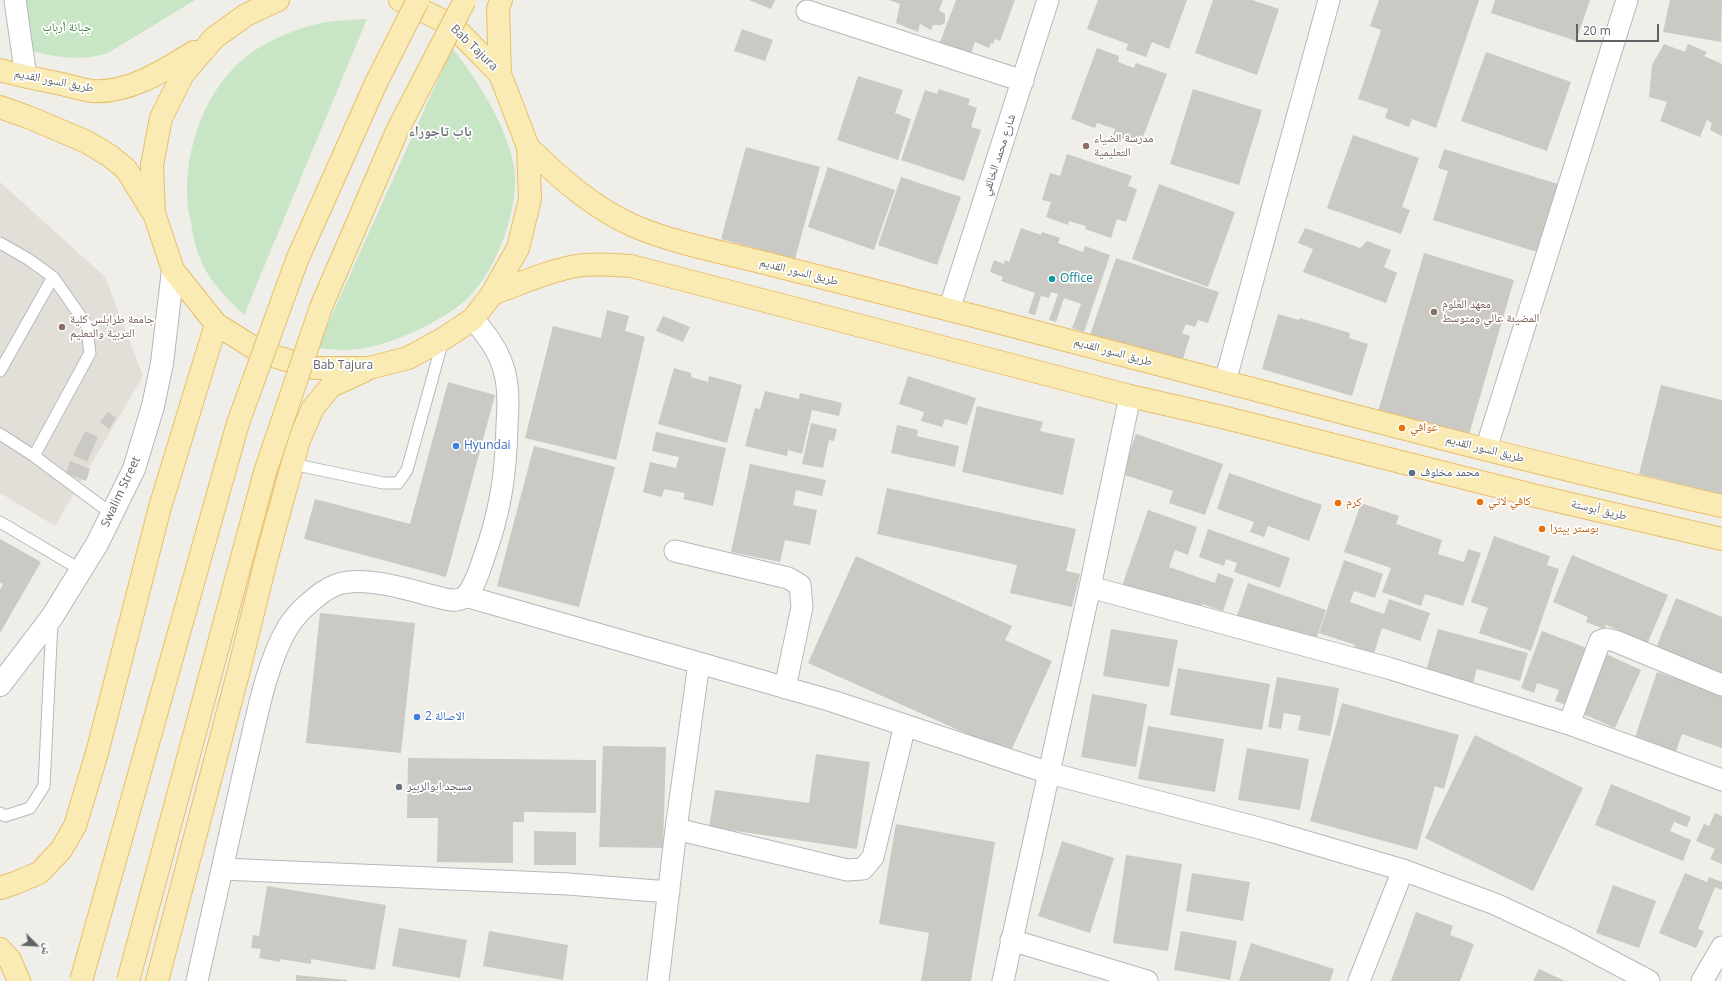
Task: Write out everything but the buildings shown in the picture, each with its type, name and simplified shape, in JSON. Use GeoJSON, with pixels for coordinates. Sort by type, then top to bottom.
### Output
{"type":"FeatureCollection","features":[{"type":"Feature","properties":{"kind":"main road","name":"Bab Tajura"},"geometry":{"type":"LineString","coordinates":[[278,0],[246,15],[214,38],[183,74],[161,118],[152,165],[154,213],[173,270],[216,324],[262,353],[315,368],[369,368],[408,358],[443,339],[473,319],[492,294],[518,248],[530,199],[528,147],[500,74],[452,24],[400,0]]}},
{"type":"Feature","properties":{"kind":"main road"},"geometry":{"type":"LineString","coordinates":[[81,981],[238,423],[297,260],[376,83],[418,0]]}},
{"type":"Feature","properties":{"kind":"main road"},"geometry":{"type":"LineString","coordinates":[[128,981],[262,480],[272,449],[321,307],[397,132],[465,0]]}},
{"type":"Feature","properties":{"kind":"main road"},"geometry":{"type":"LineString","coordinates":[[500,74],[498,9],[501,0]]}},
{"type":"Feature","properties":{"kind":"main road","name":"طريق السور القديم"},"geometry":{"type":"LineString","coordinates":[[0,70],[93,91],[115,89],[134,84],[170,67],[214,38]]}},
{"type":"Feature","properties":{"kind":"main road"},"geometry":{"type":"LineString","coordinates":[[0,107],[28,116],[87,142],[110,156],[126,169],[154,213]]}},
{"type":"Feature","properties":{"kind":"main road","name":"طريق السور القديم"},"geometry":{"type":"LineString","coordinates":[[528,147],[560,179],[610,214],[635,226],[704,248],[1600,478],[1722,506]]}},
{"type":"Feature","properties":{"kind":"main road"},"geometry":{"type":"LineString","coordinates":[[492,294],[550,272],[577,266],[604,264],[632,266],[1130,396]]}},
{"type":"Feature","properties":{"kind":"main road","name":"Swalim Street"},"geometry":{"type":"LineString","coordinates":[[0,686],[52,617],[97,544],[134,469],[153,406],[162,363],[173,270]]}},
{"type":"Feature","properties":{"kind":"main road"},"geometry":{"type":"LineString","coordinates":[[0,888],[39,873],[61,850],[75,826],[97,753],[160,507],[216,324]]}},
{"type":"Feature","properties":{"kind":"main road"},"geometry":{"type":"LineString","coordinates":[[157,981],[239,670],[266,560],[299,440],[313,408],[331,386],[369,368]]}},
{"type":"Feature","properties":{"kind":"main road","name":"طريق أبوستة"},"geometry":{"type":"LineString","coordinates":[[1130,396],[1222,417],[1536,496],[1722,539]]}},
{"type":"Feature","properties":{"kind":"main road"},"geometry":{"type":"LineString","coordinates":[[0,949],[10,960],[19,981]]}},
{"type":"Feature","properties":{"kind":"street"},"geometry":{"type":"LineString","coordinates":[[15,0],[26,77]]}},
{"type":"Feature","properties":{"kind":"street","name":"شارع محمد الخالقي"},"geometry":{"type":"LineString","coordinates":[[949,310],[1048,0]]}},
{"type":"Feature","properties":{"kind":"street"},"geometry":{"type":"LineString","coordinates":[[1226,382],[1329,0]]}},
{"type":"Feature","properties":{"kind":"street"},"geometry":{"type":"LineString","coordinates":[[1486,449],[1627,0]]}},
{"type":"Feature","properties":{"kind":"street"},"geometry":{"type":"LineString","coordinates":[[807,10],[1023,81]]}},
{"type":"Feature","properties":{"kind":"street"},"geometry":{"type":"LineString","coordinates":[[197,981],[258,708],[276,650],[288,626],[302,609],[320,594],[337,585],[356,582],[390,585],[448,600],[458,600],[465,596],[480,570],[495,528],[502,495],[507,443],[508,396],[505,373],[488,337],[473,319]]}},
{"type":"Feature","properties":{"kind":"street"},"geometry":{"type":"LineString","coordinates":[[1004,981],[1130,396]]}},
{"type":"Feature","properties":{"kind":"street"},"geometry":{"type":"LineString","coordinates":[[675,551],[788,578],[800,585],[802,608],[785,688]]}},
{"type":"Feature","properties":{"kind":"street"},"geometry":{"type":"LineString","coordinates":[[1090,587],[1388,668],[1569,724],[1722,780]]}},
{"type":"Feature","properties":{"kind":"street"},"geometry":{"type":"LineString","coordinates":[[465,596],[832,701],[1049,773],[1270,831],[1403,870],[1495,904],[1568,938],[1639,979]]}},
{"type":"Feature","properties":{"kind":"street"},"geometry":{"type":"LineString","coordinates":[[1569,724],[1600,641],[1606,639],[1616,641],[1722,685]]}},
{"type":"Feature","properties":{"kind":"street"},"geometry":{"type":"LineString","coordinates":[[658,981],[676,829],[699,663]]}},
{"type":"Feature","properties":{"kind":"street"},"geometry":{"type":"LineString","coordinates":[[676,829],[847,870],[863,869],[873,857],[905,725]]}},
{"type":"Feature","properties":{"kind":"street"},"geometry":{"type":"LineString","coordinates":[[222,869],[568,884],[669,892]]}},
{"type":"Feature","properties":{"kind":"street"},"geometry":{"type":"LineString","coordinates":[[1360,981],[1403,870]]}},
{"type":"Feature","properties":{"kind":"street"},"geometry":{"type":"LineString","coordinates":[[1012,940],[1148,981]]}},
{"type":"Feature","properties":{"kind":"street"},"geometry":{"type":"LineString","coordinates":[[1702,981],[1722,946]]}},
{"type":"Feature","properties":{"kind":"lane"},"geometry":{"type":"LineString","coordinates":[[0,243],[53,277],[86,324],[90,353],[34,456]]}},
{"type":"Feature","properties":{"kind":"lane"},"geometry":{"type":"LineString","coordinates":[[0,372],[53,277]]}},
{"type":"Feature","properties":{"kind":"lane"},"geometry":{"type":"LineString","coordinates":[[292,464],[382,483],[398,483],[407,470],[443,339]]}},
{"type":"Feature","properties":{"kind":"lane"},"geometry":{"type":"LineString","coordinates":[[0,434],[34,456],[112,514]]}},
{"type":"Feature","properties":{"kind":"lane"},"geometry":{"type":"LineString","coordinates":[[0,522],[81,570]]}},
{"type":"Feature","properties":{"kind":"lane"},"geometry":{"type":"LineString","coordinates":[[0,813],[5,816],[30,808],[44,786],[52,617]]}},
{"type":"Feature","properties":{"kind":"shaded area","name":"جامعة طرابلس كلية التربية والتعليم"},"geometry":{"type":"Polygon","coordinates":[[[0,182],[105,277],[143,376],[55,526],[0,493],[0,182]]]}},
{"type":"Feature","properties":{"kind":"green space","name":"جبانة أرباب"},"geometry":{"type":"Polygon","coordinates":[[[24,0],[195,0],[108,53],[89,57],[70,58],[33,51],[24,0]]]}},
{"type":"Feature","properties":{"kind":"green space"},"geometry":{"type":"Polygon","coordinates":[[[367,19],[244,315],[219,289],[210,277],[203,266],[196,248],[187,195],[191,151],[197,129],[217,89],[230,72],[246,56],[265,44],[288,33],[312,25],[333,21],[367,19]]]}},
{"type":"Feature","properties":{"kind":"green space"},"geometry":{"type":"Polygon","coordinates":[[[452,48],[483,91],[501,127],[513,161],[515,177],[512,208],[503,240],[496,256],[489,271],[470,296],[449,313],[435,321],[391,341],[365,348],[341,350],[317,348],[452,48]]]}},
{"type":"Feature","properties":{"kind":"place","name":"مدرسة الضياء التعليمية"},"geometry":{"type":"Point","coordinates":[1086,146]}},
{"type":"Feature","properties":{"kind":"place","name":"Office"},"geometry":{"type":"Point","coordinates":[1052,279]}},
{"type":"Feature","properties":{"kind":"place","name":"معهد العلوم المضيئة عالي ومتوسط"},"geometry":{"type":"Point","coordinates":[1434,312]}},
{"type":"Feature","properties":{"kind":"place","name":"جامعة طرابلس كلية التربية والتعليم"},"geometry":{"type":"Point","coordinates":[62,327]}},
{"type":"Feature","properties":{"kind":"place","name":"عوافي"},"geometry":{"type":"Point","coordinates":[1402,428]}},
{"type":"Feature","properties":{"kind":"place","name":"Hyundai"},"geometry":{"type":"Point","coordinates":[456,446]}},
{"type":"Feature","properties":{"kind":"place","name":"محمد مخلوف"},"geometry":{"type":"Point","coordinates":[1412,473]}},
{"type":"Feature","properties":{"kind":"place","name":"كافي لاتي"},"geometry":{"type":"Point","coordinates":[1480,502]}},
{"type":"Feature","properties":{"kind":"place","name":"كرم"},"geometry":{"type":"Point","coordinates":[1338,503]}},
{"type":"Feature","properties":{"kind":"place","name":"بوستر بيتزا"},"geometry":{"type":"Point","coordinates":[1542,529]}},
{"type":"Feature","properties":{"kind":"place","name":"الاصالة 2"},"geometry":{"type":"Point","coordinates":[417,717]}},
{"type":"Feature","properties":{"kind":"place","name":"مسجد ابوالزبير"},"geometry":{"type":"Point","coordinates":[399,787]}},
{"type":"Feature","properties":{"kind":"district","name":"باب تاجوراء"},"geometry":{"type":"Point","coordinates":[440,132]}}]}
